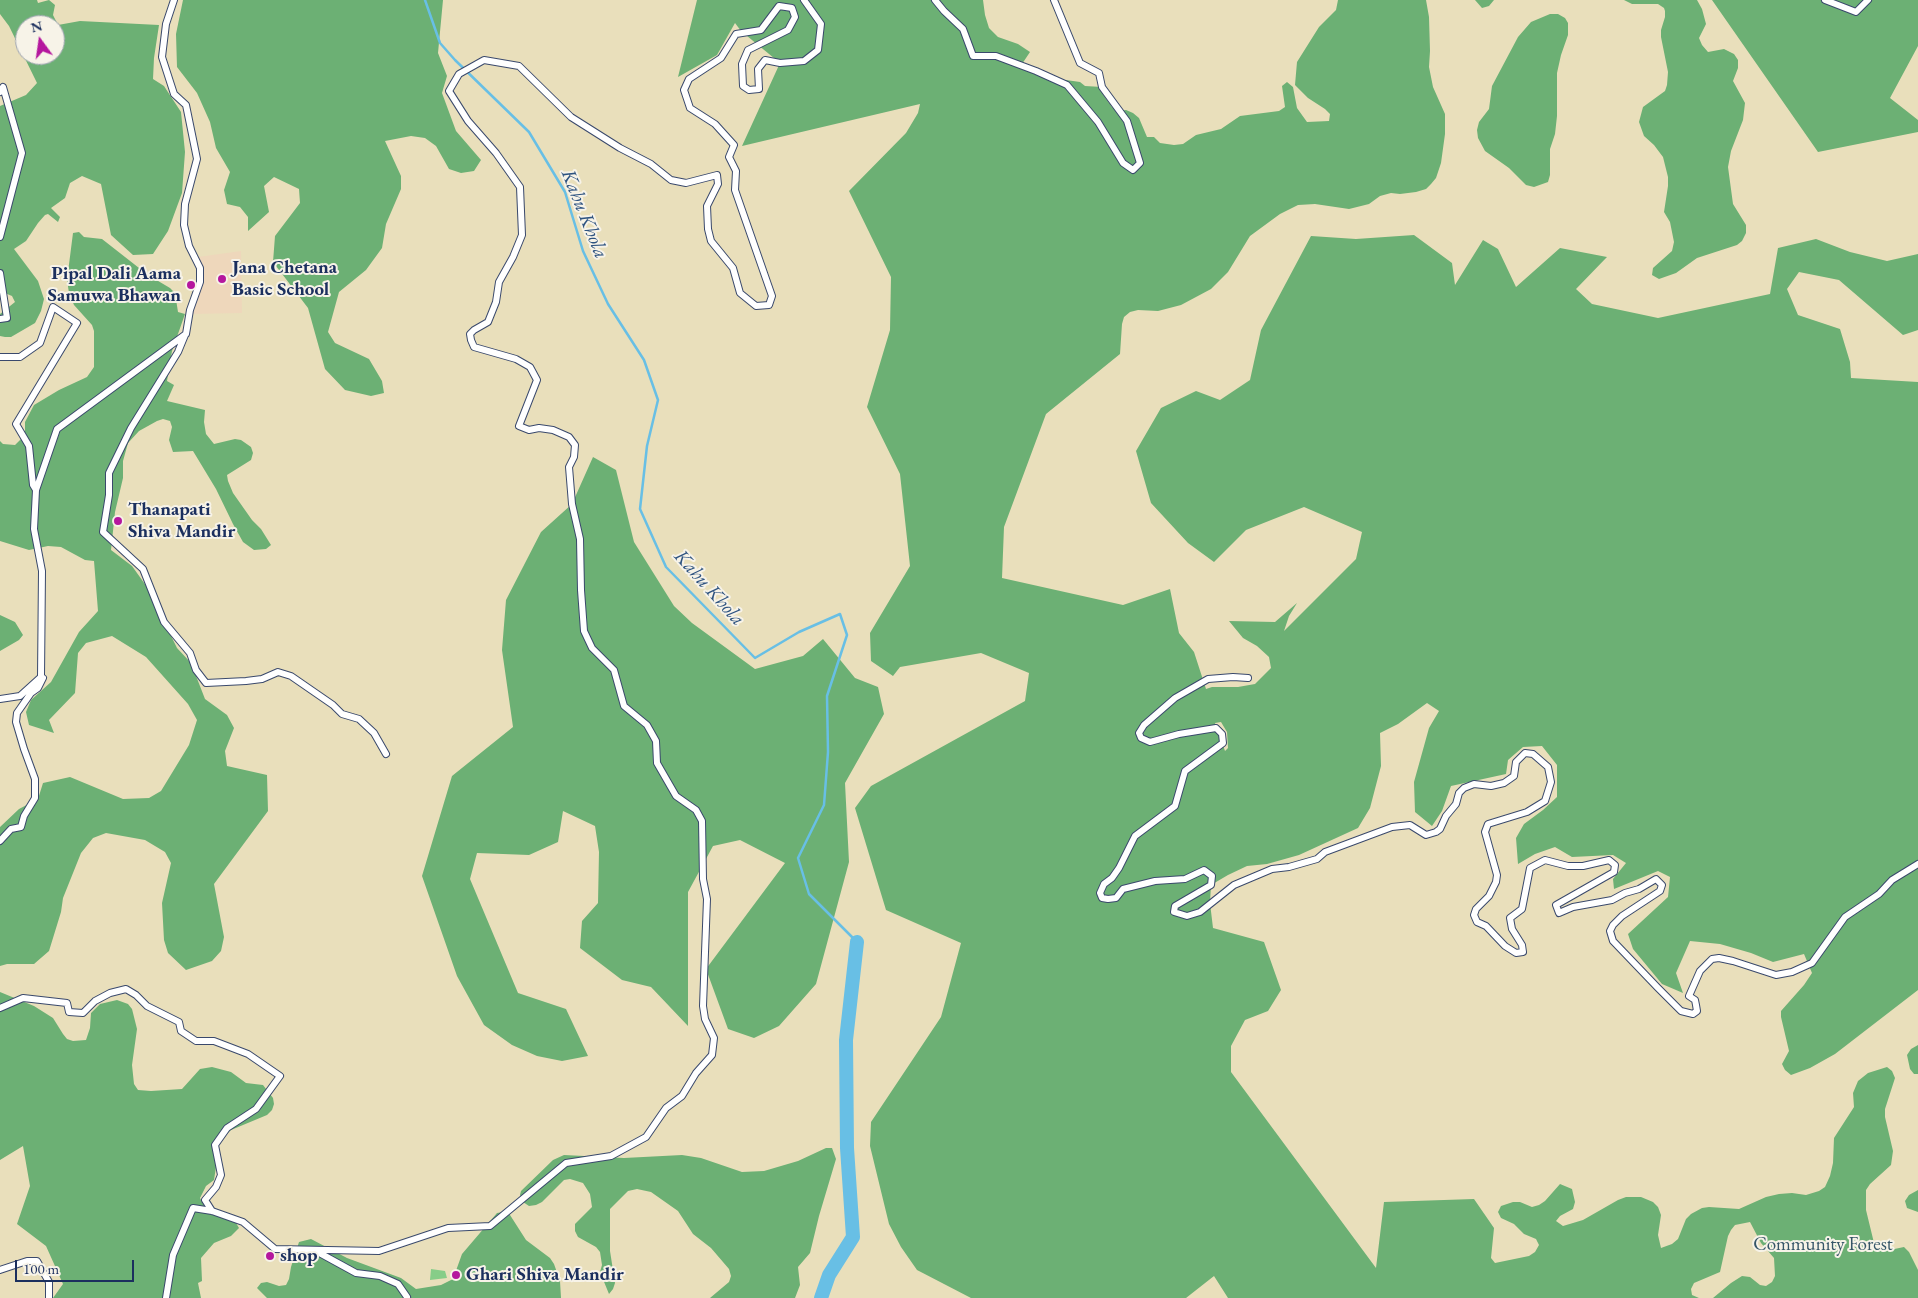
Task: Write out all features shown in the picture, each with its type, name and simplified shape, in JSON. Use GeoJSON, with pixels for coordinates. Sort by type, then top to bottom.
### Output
{"type":"FeatureCollection","features":[{"type":"Feature","properties":{"kind":"street"},"geometry":{"type":"LineString","coordinates":[[174,0],[166,24],[162,57],[174,94],[186,105],[197,159],[185,204],[184,225],[189,246],[200,268],[200,282],[190,310],[186,334],[178,352],[130,428],[109,473],[109,495],[103,532],[143,569],[164,622],[190,653],[196,670],[206,683],[262,679],[278,672],[291,676],[333,705],[342,714],[359,719],[374,733],[386,754]]}},
{"type":"Feature","properties":{"kind":"street"},"geometry":{"type":"LineString","coordinates":[[166,1298],[173,1255],[193,1208],[243,1222],[275,1249],[380,1251],[448,1228],[490,1226],[566,1163],[611,1156],[646,1137],[666,1108],[682,1096],[696,1073],[712,1055],[714,1038],[705,1018],[703,1006],[707,899],[703,879],[702,821],[696,810],[676,796],[657,763],[656,741],[647,725],[624,706],[614,670],[592,648],[584,631],[580,539],[572,504],[569,467],[574,457],[574,445],[569,437],[553,430],[539,428],[529,430],[519,426],[537,380],[530,367],[516,359],[474,347],[471,340],[470,334],[488,322],[496,302],[498,282],[513,257],[522,235],[520,187],[496,153],[468,121],[449,91],[459,74],[484,60],[519,66],[571,117],[620,148],[652,164],[671,180],[686,183],[717,175],[718,184],[707,206],[708,229],[711,241],[733,268],[740,293],[756,306],[769,304],[772,296],[735,190],[736,171],[729,157],[734,145],[715,124],[690,108],[684,90],[689,80],[721,58],[736,34],[761,30],[779,6],[792,8],[795,17],[788,30],[748,50],[742,64],[743,86],[749,90],[759,89],[758,69],[765,60],[780,63],[804,61],[818,50],[820,24],[804,0]]}},
{"type":"Feature","properties":{"kind":"street"},"geometry":{"type":"LineString","coordinates":[[935,0],[963,29],[973,56],[996,56],[1067,85],[1098,122],[1123,163],[1133,170],[1140,164],[1126,121],[1102,87],[1099,73],[1080,63],[1054,0]]}},
{"type":"Feature","properties":{"kind":"street"},"geometry":{"type":"LineString","coordinates":[[1826,0],[1856,12],[1868,0]]}},
{"type":"Feature","properties":{"kind":"street"},"geometry":{"type":"LineString","coordinates":[[0,92],[3,87],[22,153],[0,237]]}},
{"type":"Feature","properties":{"kind":"street"},"geometry":{"type":"LineString","coordinates":[[0,273],[7,318],[0,319]]}},
{"type":"Feature","properties":{"kind":"street"},"geometry":{"type":"LineString","coordinates":[[0,357],[20,357],[40,343],[53,307],[77,323],[16,424],[29,446],[33,485],[36,490]]}},
{"type":"Feature","properties":{"kind":"street"},"geometry":{"type":"LineString","coordinates":[[0,699],[20,696],[41,677],[42,571],[34,529],[36,490],[57,429],[186,334]]}},
{"type":"Feature","properties":{"kind":"street"},"geometry":{"type":"LineString","coordinates":[[0,841],[12,829],[21,827],[24,816],[35,798],[35,779],[16,722],[18,713],[31,692],[38,688],[45,674],[41,668]]}},
{"type":"Feature","properties":{"kind":"street"},"geometry":{"type":"LineString","coordinates":[[1248,678],[1208,679],[1175,698],[1144,725],[1139,733],[1141,738],[1150,742],[1179,734],[1216,728],[1222,734],[1223,743],[1185,771],[1175,806],[1134,836],[1119,868],[1112,878],[1104,884],[1100,893],[1102,898],[1116,898],[1123,889],[1155,881],[1184,880],[1204,870],[1212,876],[1211,885],[1175,906],[1174,912],[1187,916],[1200,912],[1234,885],[1272,869],[1289,867],[1316,859],[1325,852],[1392,827],[1410,825],[1426,835],[1436,832],[1440,829],[1446,816],[1456,804],[1459,793],[1464,788],[1474,784],[1491,786],[1504,783],[1514,776],[1516,762],[1525,753],[1533,754],[1548,768],[1551,782],[1545,801],[1526,812],[1488,824],[1485,832],[1497,875],[1496,882],[1489,896],[1476,909],[1474,915],[1477,922],[1486,926],[1505,946],[1516,953],[1523,952],[1522,945],[1512,929],[1510,918],[1522,909],[1530,868],[1545,860],[1568,866],[1583,866],[1609,860],[1615,864],[1614,872],[1556,905],[1559,912],[1573,907],[1612,900],[1625,893],[1639,889],[1656,879],[1662,885],[1660,891],[1622,916],[1610,931],[1613,941],[1658,988],[1681,1011],[1693,1014],[1697,1011],[1695,1000],[1689,996],[1700,971],[1712,959],[1719,958],[1733,961],[1776,975],[1792,972],[1812,963],[1846,917],[1880,894],[1892,880],[1918,864]]}},
{"type":"Feature","properties":{"kind":"street"},"geometry":{"type":"LineString","coordinates":[[0,1008],[24,998],[67,1003],[69,1012],[83,1013],[95,1001],[110,993],[126,989],[136,995],[147,1006],[180,1022],[181,1030],[196,1041],[214,1041],[248,1054],[280,1076],[256,1109],[227,1128],[215,1145],[221,1175],[216,1187],[205,1200],[212,1212]]}},
{"type":"Feature","properties":{"kind":"street"},"geometry":{"type":"LineString","coordinates":[[313,1250],[356,1273],[380,1276],[398,1284],[407,1297]]}},
{"type":"Feature","properties":{"kind":"street"},"geometry":{"type":"LineString","coordinates":[[0,1270],[26,1261],[37,1261],[49,1282],[49,1298]]}},
{"type":"Feature","properties":{"kind":"shaded area","name":"Jana Chetana Basic School"},"geometry":{"type":"Polygon","coordinates":[[[241,251],[242,313],[192,314],[203,272],[198,257],[241,251]]]}},
{"type":"Feature","properties":{"kind":"green space"},"geometry":{"type":"Polygon","coordinates":[[[0,0],[37,0],[38,3],[49,0],[55,5],[53,15],[15,15],[15,38],[0,14],[0,0]]]}},
{"type":"Feature","properties":{"kind":"green space"},"geometry":{"type":"Polygon","coordinates":[[[183,0],[443,0],[438,53],[447,76],[442,93],[456,131],[481,160],[474,171],[461,173],[449,169],[436,146],[425,138],[411,136],[385,141],[401,176],[401,189],[386,224],[382,248],[366,270],[339,292],[328,332],[335,343],[369,359],[382,381],[384,393],[371,396],[345,390],[325,369],[308,308],[273,262],[275,236],[300,203],[299,189],[274,177],[264,186],[269,212],[248,231],[248,217],[240,207],[227,204],[224,190],[230,172],[216,148],[210,122],[197,93],[177,67],[176,34],[183,0]]]}},
{"type":"Feature","properties":{"kind":"green space"},"geometry":{"type":"Polygon","coordinates":[[[697,0],[983,0],[989,28],[998,37],[1018,44],[1030,52],[1022,64],[1062,83],[1066,80],[1080,82],[1085,86],[1102,87],[1104,96],[1112,107],[1119,111],[1126,110],[1139,118],[1147,137],[1154,137],[1160,143],[1174,145],[1183,144],[1196,135],[1221,129],[1240,116],[1279,111],[1285,107],[1282,86],[1287,82],[1293,87],[1297,108],[1307,122],[1329,121],[1330,114],[1308,98],[1295,85],[1297,62],[1319,27],[1336,10],[1338,0],[1426,0],[1429,17],[1429,67],[1433,87],[1445,114],[1445,134],[1441,163],[1436,178],[1426,189],[1400,194],[1391,193],[1380,196],[1369,204],[1349,209],[1315,204],[1298,205],[1280,214],[1250,236],[1228,272],[1211,289],[1181,305],[1158,311],[1138,310],[1130,312],[1124,317],[1122,324],[1120,354],[1046,414],[1004,527],[1002,578],[1123,605],[1170,589],[1179,633],[1194,652],[1206,689],[1255,684],[1271,668],[1269,657],[1257,646],[1243,638],[1229,621],[1275,622],[1297,603],[1289,616],[1284,631],[1356,559],[1362,532],[1304,507],[1246,530],[1214,562],[1188,543],[1151,503],[1136,451],[1161,408],[1196,391],[1220,400],[1250,380],[1261,330],[1311,236],[1356,239],[1414,235],[1452,263],[1455,285],[1483,240],[1498,249],[1516,287],[1560,248],[1607,257],[1576,289],[1592,304],[1658,318],[1770,294],[1778,248],[1816,239],[1850,252],[1887,261],[1918,254],[1918,330],[1903,335],[1839,280],[1799,272],[1787,289],[1798,315],[1840,329],[1850,362],[1851,378],[1918,382],[1918,990],[1835,1054],[1810,1068],[1791,1075],[1782,1064],[1789,1051],[1781,1011],[1812,973],[1804,954],[1773,962],[1720,944],[1690,941],[1676,973],[1683,993],[1662,984],[1633,949],[1628,934],[1668,897],[1670,877],[1658,871],[1614,889],[1613,879],[1626,863],[1613,855],[1572,857],[1555,847],[1535,854],[1518,864],[1516,838],[1524,824],[1557,797],[1557,765],[1542,746],[1523,747],[1508,760],[1506,774],[1451,786],[1442,811],[1432,826],[1415,812],[1414,782],[1429,728],[1439,711],[1427,703],[1398,724],[1380,733],[1381,766],[1370,808],[1358,828],[1299,855],[1267,864],[1247,866],[1228,875],[1211,885],[1210,903],[1213,928],[1264,942],[1281,990],[1268,1011],[1245,1020],[1231,1046],[1231,1072],[1376,1268],[1384,1202],[1474,1199],[1494,1228],[1491,1258],[1495,1263],[1529,1256],[1535,1252],[1539,1245],[1536,1239],[1524,1234],[1514,1224],[1501,1218],[1498,1212],[1501,1206],[1513,1202],[1520,1202],[1532,1207],[1539,1205],[1560,1184],[1572,1189],[1575,1202],[1573,1209],[1560,1216],[1556,1221],[1563,1226],[1583,1220],[1626,1197],[1641,1197],[1653,1202],[1658,1207],[1661,1215],[1658,1235],[1661,1248],[1672,1244],[1678,1239],[1686,1219],[1702,1208],[1739,1209],[1766,1197],[1779,1194],[1806,1195],[1819,1191],[1825,1187],[1830,1176],[1833,1163],[1834,1138],[1854,1107],[1853,1093],[1858,1081],[1868,1073],[1887,1067],[1892,1071],[1895,1078],[1885,1109],[1893,1151],[1891,1165],[1866,1190],[1866,1210],[1874,1243],[1878,1249],[1885,1251],[1904,1247],[1909,1252],[1918,1270],[1918,1298],[1713,1298],[1742,1276],[1750,1277],[1760,1285],[1766,1286],[1772,1282],[1775,1276],[1774,1258],[1761,1243],[1750,1222],[1735,1225],[1731,1230],[1720,1272],[1694,1283],[1691,1289],[1692,1295],[1699,1298],[1228,1298],[1214,1276],[1186,1298],[971,1298],[917,1270],[901,1247],[889,1224],[870,1146],[871,1122],[941,1017],[961,943],[886,910],[855,808],[871,786],[1025,701],[1029,673],[981,653],[900,667],[893,676],[871,661],[870,633],[910,566],[900,474],[867,407],[890,330],[891,277],[849,191],[906,133],[918,113],[920,104],[742,146],[780,63],[741,31],[735,23],[717,55],[678,77],[697,0]],[[1221,722],[1215,723],[1225,751],[1228,748],[1227,732],[1221,722]]]}},
{"type":"Feature","properties":{"kind":"green space"},"geometry":{"type":"Polygon","coordinates":[[[1475,0],[1494,0],[1489,6],[1482,8],[1475,0]]]}},
{"type":"Feature","properties":{"kind":"green space"},"geometry":{"type":"Polygon","coordinates":[[[1624,0],[1697,0],[1702,9],[1706,24],[1699,38],[1702,45],[1708,52],[1724,49],[1734,54],[1738,60],[1738,68],[1733,81],[1745,103],[1743,120],[1731,151],[1728,167],[1733,204],[1746,225],[1746,233],[1742,241],[1737,245],[1697,258],[1676,273],[1659,279],[1652,275],[1653,268],[1672,251],[1674,242],[1670,222],[1664,212],[1668,177],[1663,157],[1644,136],[1639,122],[1643,107],[1665,91],[1667,85],[1668,72],[1661,37],[1665,11],[1658,4],[1632,4],[1624,0]]]}},
{"type":"Feature","properties":{"kind":"green space"},"geometry":{"type":"Polygon","coordinates":[[[1712,0],[1918,0],[1918,46],[1890,98],[1918,120],[1918,132],[1818,152],[1712,0]]]}},
{"type":"Feature","properties":{"kind":"green space"},"geometry":{"type":"Polygon","coordinates":[[[1550,14],[1558,14],[1565,18],[1568,23],[1568,35],[1557,73],[1557,116],[1555,134],[1550,149],[1550,175],[1548,182],[1534,187],[1526,185],[1509,168],[1485,151],[1478,138],[1477,130],[1479,122],[1489,109],[1492,86],[1518,37],[1531,22],[1550,14]]]}},
{"type":"Feature","properties":{"kind":"green space"},"geometry":{"type":"Polygon","coordinates":[[[80,21],[159,25],[153,79],[164,86],[181,112],[185,152],[182,193],[168,231],[153,254],[133,255],[111,235],[101,184],[82,176],[70,183],[65,198],[51,208],[60,217],[58,222],[48,214],[45,215],[26,241],[14,249],[38,281],[44,299],[35,323],[11,337],[5,337],[0,336],[0,314],[15,302],[12,296],[0,291],[0,106],[26,95],[37,83],[28,65],[65,65],[65,24],[80,21]]]}},
{"type":"Feature","properties":{"kind":"green space"},"geometry":{"type":"Polygon","coordinates":[[[79,232],[84,237],[102,239],[148,275],[175,293],[178,312],[185,314],[172,351],[167,381],[174,385],[167,401],[205,410],[206,434],[214,444],[235,439],[241,440],[251,447],[253,453],[251,460],[227,475],[228,481],[233,493],[271,545],[266,549],[254,550],[243,542],[216,489],[193,451],[173,452],[169,440],[172,427],[170,421],[163,419],[157,421],[139,431],[128,443],[123,461],[123,478],[115,512],[111,550],[132,566],[147,587],[177,648],[191,663],[205,699],[227,715],[234,728],[225,751],[227,766],[267,775],[268,811],[214,884],[224,937],[221,951],[212,961],[186,970],[168,953],[164,940],[162,903],[171,863],[165,852],[145,840],[106,833],[93,838],[81,853],[63,898],[61,912],[49,951],[34,964],[7,964],[0,966],[0,827],[19,809],[38,799],[43,783],[70,777],[123,799],[149,798],[161,791],[189,745],[197,720],[188,704],[146,657],[112,636],[86,643],[78,653],[75,693],[49,720],[54,733],[29,725],[26,712],[31,700],[51,682],[79,632],[98,611],[94,561],[85,560],[61,547],[48,546],[29,550],[0,541],[0,441],[3,444],[15,445],[25,435],[25,422],[34,405],[59,390],[87,377],[94,367],[94,331],[92,325],[74,305],[69,293],[67,280],[73,233],[79,232]]]}},
{"type":"Feature","properties":{"kind":"green space"},"geometry":{"type":"Polygon","coordinates":[[[593,457],[616,470],[634,542],[674,606],[692,623],[755,669],[803,656],[823,639],[855,678],[878,687],[884,714],[845,783],[849,862],[816,984],[779,1026],[754,1038],[728,1029],[706,969],[785,863],[740,840],[713,846],[688,892],[688,1026],[651,987],[622,980],[580,948],[582,921],[598,903],[599,852],[595,826],[563,811],[558,842],[529,855],[477,853],[470,879],[518,993],[566,1009],[588,1056],[562,1061],[537,1056],[512,1045],[484,1025],[457,976],[422,876],[452,776],[513,727],[502,650],[506,600],[541,532],[572,504],[593,457]]]}},
{"type":"Feature","properties":{"kind":"green space"},"geometry":{"type":"Polygon","coordinates":[[[0,615],[15,622],[23,635],[19,640],[0,651],[0,615]]]}},
{"type":"Feature","properties":{"kind":"green space"},"geometry":{"type":"Polygon","coordinates":[[[0,992],[34,1006],[53,1018],[67,1039],[73,1041],[86,1040],[90,1028],[91,1013],[100,1004],[117,1000],[128,1004],[132,1009],[137,1029],[132,1065],[134,1084],[138,1090],[182,1089],[200,1069],[212,1067],[231,1072],[246,1083],[263,1085],[273,1098],[272,1110],[267,1115],[231,1130],[221,1139],[214,1154],[216,1167],[214,1180],[206,1186],[200,1198],[204,1206],[219,1217],[236,1223],[239,1228],[231,1236],[214,1243],[201,1258],[202,1281],[198,1283],[201,1298],[53,1298],[63,1284],[46,1246],[17,1224],[30,1186],[23,1146],[0,1160],[0,992]]]}},
{"type":"Feature","properties":{"kind":"green space"},"geometry":{"type":"Polygon","coordinates":[[[1918,1045],[1918,1074],[1914,1074],[1910,1069],[1907,1055],[1911,1049],[1918,1045]]]}},
{"type":"Feature","properties":{"kind":"green space"},"geometry":{"type":"Polygon","coordinates":[[[826,1148],[832,1148],[836,1159],[810,1253],[798,1267],[800,1285],[795,1298],[710,1298],[729,1282],[731,1276],[729,1269],[711,1248],[693,1234],[678,1211],[651,1192],[637,1189],[628,1191],[610,1209],[610,1251],[615,1283],[609,1294],[600,1272],[602,1265],[600,1252],[596,1247],[578,1237],[575,1231],[575,1224],[592,1207],[590,1194],[583,1183],[570,1179],[564,1180],[542,1202],[536,1205],[529,1206],[523,1202],[520,1195],[521,1191],[553,1160],[564,1155],[624,1158],[682,1155],[701,1158],[742,1172],[764,1171],[798,1161],[826,1148]]]}},
{"type":"Feature","properties":{"kind":"green space","name":"Community Forest"},"geometry":{"type":"Polygon","coordinates":[[[1918,1190],[1918,1212],[1907,1208],[1905,1201],[1909,1195],[1918,1190]]]}},
{"type":"Feature","properties":{"kind":"green space"},"geometry":{"type":"Polygon","coordinates":[[[503,1212],[510,1215],[526,1240],[550,1258],[560,1281],[561,1298],[267,1298],[257,1288],[261,1283],[267,1282],[279,1286],[286,1285],[299,1242],[311,1239],[347,1258],[401,1278],[416,1289],[441,1285],[453,1279],[462,1254],[497,1213],[503,1212]]]}},
{"type":"Feature","properties":{"kind":"green space"},"geometry":{"type":"Polygon","coordinates":[[[431,1269],[445,1271],[447,1278],[430,1280],[431,1269]]]}},
{"type":"Feature","properties":{"kind":"waterway","name":"Kahu Khola"},"geometry":{"type":"LineString","coordinates":[[425,0],[440,43],[529,132],[565,192],[583,251],[608,304],[644,360],[658,400],[647,446],[640,509],[666,567],[755,658],[799,632],[840,614],[847,635],[827,696],[828,752],[824,805],[798,858],[809,894],[857,942]]}},
{"type":"Feature","properties":{"kind":"waterway"},"geometry":{"type":"LineString","coordinates":[[821,1298],[829,1275],[853,1237],[847,1148],[846,1040],[857,942]]}},
{"type":"Feature","properties":{"kind":"place","name":"Jana Chetana Basic School"},"geometry":{"type":"Point","coordinates":[222,279]}},
{"type":"Feature","properties":{"kind":"place","name":"Pipal Dali Aama Samuwa Bhawan"},"geometry":{"type":"Point","coordinates":[191,285]}},
{"type":"Feature","properties":{"kind":"place","name":"Thanapati Shiva Mandir"},"geometry":{"type":"Point","coordinates":[118,521]}},
{"type":"Feature","properties":{"kind":"place","name":"shop"},"geometry":{"type":"Point","coordinates":[270,1256]}},
{"type":"Feature","properties":{"kind":"place","name":"Ghari Shiva Mandir"},"geometry":{"type":"Point","coordinates":[456,1275]}}]}
